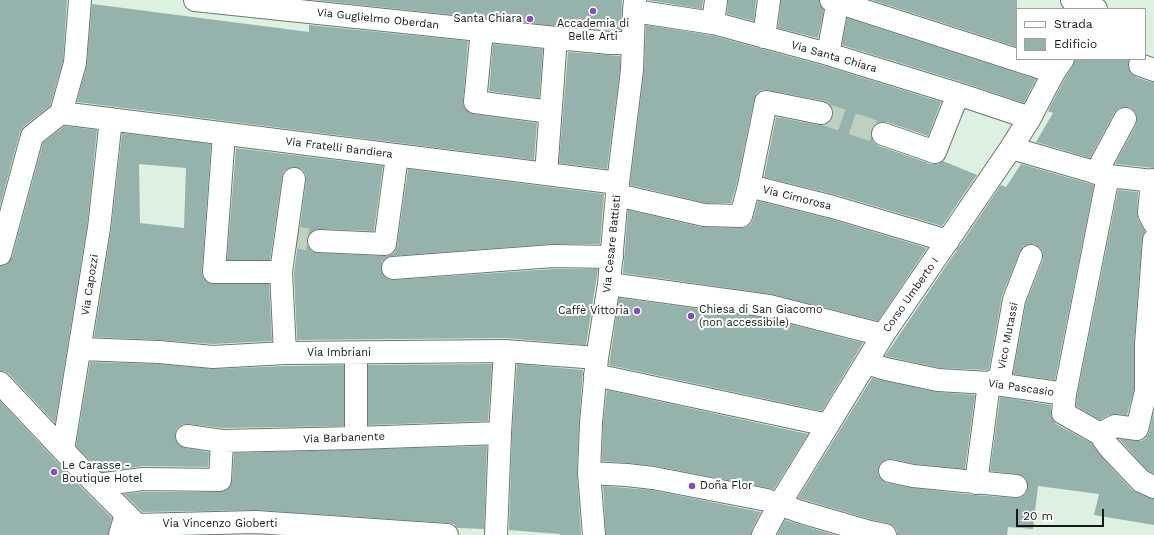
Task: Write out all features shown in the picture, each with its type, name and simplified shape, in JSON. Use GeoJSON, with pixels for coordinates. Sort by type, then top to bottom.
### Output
{"type":"FeatureCollection","features":[{"type":"Feature","properties":{"kind":"street"},"geometry":{"type":"LineString","coordinates":[[0,254],[32,136],[61,113],[75,63],[80,0]]}},
{"type":"Feature","properties":{"kind":"street","name":"Via Guglielmo Oberdan"},"geometry":{"type":"LineString","coordinates":[[195,0],[222,1],[556,38],[610,43],[633,43]]}},
{"type":"Feature","properties":{"kind":"street"},"geometry":{"type":"LineString","coordinates":[[713,23],[716,0]]}},
{"type":"Feature","properties":{"kind":"street"},"geometry":{"type":"LineString","coordinates":[[764,38],[769,0]]}},
{"type":"Feature","properties":{"kind":"street"},"geometry":{"type":"LineString","coordinates":[[1072,0],[1093,8]]}},
{"type":"Feature","properties":{"kind":"street"},"geometry":{"type":"LineString","coordinates":[[828,54],[835,1],[1016,54]]}},
{"type":"Feature","properties":{"kind":"street","name":"Via Santa Chiara"},"geometry":{"type":"LineString","coordinates":[[634,6],[713,23],[764,38],[828,54],[1030,118]]}},
{"type":"Feature","properties":{"kind":"street","name":"Via Cesare Battisti"},"geometry":{"type":"LineString","coordinates":[[594,535],[589,473],[591,423],[596,366],[609,284],[618,189],[632,70],[634,6]]}},
{"type":"Feature","properties":{"kind":"street"},"geometry":{"type":"LineString","coordinates":[[482,30],[475,102],[550,112]]}},
{"type":"Feature","properties":{"kind":"street"},"geometry":{"type":"LineString","coordinates":[[546,174],[556,38]]}},
{"type":"Feature","properties":{"kind":"street"},"geometry":{"type":"LineString","coordinates":[[1038,60],[1059,66]]}},
{"type":"Feature","properties":{"kind":"street","name":"Corso Umberto I"},"geometry":{"type":"LineString","coordinates":[[763,535],[779,504],[883,335],[1011,148],[1030,118],[1059,66]]}},
{"type":"Feature","properties":{"kind":"street"},"geometry":{"type":"LineString","coordinates":[[883,134],[935,152],[958,94]]}},
{"type":"Feature","properties":{"kind":"street"},"geometry":{"type":"LineString","coordinates":[[749,186],[766,102],[821,113]]}},
{"type":"Feature","properties":{"kind":"street","name":"Via Fratelli Bandiera"},"geometry":{"type":"LineString","coordinates":[[61,113],[546,174],[618,189]]}},
{"type":"Feature","properties":{"kind":"street"},"geometry":{"type":"LineString","coordinates":[[1065,394],[1102,174],[1125,119]]}},
{"type":"Feature","properties":{"kind":"street","name":"Via Capozzi"},"geometry":{"type":"LineString","coordinates":[[63,450],[99,228],[111,120]]}},
{"type":"Feature","properties":{"kind":"street"},"geometry":{"type":"LineString","coordinates":[[224,134],[214,272],[281,272]]}},
{"type":"Feature","properties":{"kind":"street"},"geometry":{"type":"LineString","coordinates":[[1011,148],[1102,174],[1153,180],[1149,213],[1154,223]]}},
{"type":"Feature","properties":{"kind":"street"},"geometry":{"type":"LineString","coordinates":[[319,241],[385,244],[397,156]]}},
{"type":"Feature","properties":{"kind":"street"},"geometry":{"type":"LineString","coordinates":[[285,353],[281,272],[294,179]]}},
{"type":"Feature","properties":{"kind":"street","name":"Via Cimorosa"},"geometry":{"type":"LineString","coordinates":[[618,189],[704,215],[741,216],[749,186],[833,207],[948,241]]}},
{"type":"Feature","properties":{"kind":"street"},"geometry":{"type":"LineString","coordinates":[[1100,434],[1115,426],[1137,430],[1150,392],[1146,344],[1154,240]]}},
{"type":"Feature","properties":{"kind":"street"},"geometry":{"type":"LineString","coordinates":[[393,268],[552,256],[612,257]]}},
{"type":"Feature","properties":{"kind":"street","name":"Vico Mutassi"},"geometry":{"type":"LineString","coordinates":[[976,483],[989,383],[1000,378],[1014,300],[1031,256]]}},
{"type":"Feature","properties":{"kind":"street"},"geometry":{"type":"LineString","coordinates":[[609,284],[769,306],[883,335]]}},
{"type":"Feature","properties":{"kind":"street","name":"Via Imbriani"},"geometry":{"type":"LineString","coordinates":[[80,349],[159,352],[213,357],[285,353],[506,351],[596,366],[828,425]]}},
{"type":"Feature","properties":{"kind":"street"},"geometry":{"type":"LineString","coordinates":[[496,535],[500,433],[506,351]]}},
{"type":"Feature","properties":{"kind":"street"},"geometry":{"type":"LineString","coordinates":[[356,353],[356,438]]}},
{"type":"Feature","properties":{"kind":"street","name":"Via Pascasio"},"geometry":{"type":"LineString","coordinates":[[866,363],[886,369],[938,380],[989,383],[1065,394],[1063,413],[1100,434],[1108,446],[1141,481],[1154,487]]}},
{"type":"Feature","properties":{"kind":"street"},"geometry":{"type":"LineString","coordinates":[[0,383],[97,485],[132,527]]}},
{"type":"Feature","properties":{"kind":"street","name":"Via Barbanente"},"geometry":{"type":"LineString","coordinates":[[187,436],[222,441],[500,433]]}},
{"type":"Feature","properties":{"kind":"street"},"geometry":{"type":"LineString","coordinates":[[97,485],[143,479],[220,480],[222,441]]}},
{"type":"Feature","properties":{"kind":"street"},"geometry":{"type":"LineString","coordinates":[[890,471],[913,476],[1016,486]]}},
{"type":"Feature","properties":{"kind":"street"},"geometry":{"type":"LineString","coordinates":[[589,473],[653,478],[766,500],[870,532],[885,535]]}},
{"type":"Feature","properties":{"kind":"street","name":"Via Vincenzo Gioberti"},"geometry":{"type":"LineString","coordinates":[[132,527],[256,522],[447,535]]}},
{"type":"Feature","properties":{"kind":"building"},"geometry":{"type":"Polygon","coordinates":[[[0,0],[67,0],[63,61],[50,106],[24,126],[20,132],[0,206],[0,0]]]}},
{"type":"Feature","properties":{"kind":"building","name":"Santa Chiara"},"geometry":{"type":"Polygon","coordinates":[[[314,0],[622,0],[621,30],[557,26],[314,0]]]}},
{"type":"Feature","properties":{"kind":"building"},"geometry":{"type":"Polygon","coordinates":[[[647,0],[703,0],[702,9],[647,0]]]}},
{"type":"Feature","properties":{"kind":"building"},"geometry":{"type":"Polygon","coordinates":[[[728,0],[756,0],[754,21],[727,14],[728,0]]]}},
{"type":"Feature","properties":{"kind":"building"},"geometry":{"type":"Polygon","coordinates":[[[781,0],[819,0],[819,3],[824,10],[818,38],[778,28],[781,0]]]}},
{"type":"Feature","properties":{"kind":"building"},"geometry":{"type":"Polygon","coordinates":[[[872,0],[1017,0],[1016,47],[872,0]]]}},
{"type":"Feature","properties":{"kind":"building"},"geometry":{"type":"Polygon","coordinates":[[[92,4],[309,32],[309,25],[468,41],[463,101],[464,107],[468,112],[473,114],[537,123],[534,160],[77,102],[87,64],[92,4]]]}},
{"type":"Feature","properties":{"kind":"building"},"geometry":{"type":"Polygon","coordinates":[[[847,18],[1036,79],[1024,103],[842,45],[847,18]]]}},
{"type":"Feature","properties":{"kind":"building"},"geometry":{"type":"Polygon","coordinates":[[[646,25],[710,35],[825,66],[941,102],[928,136],[887,122],[881,122],[875,124],[871,130],[873,142],[879,146],[931,164],[938,164],[943,161],[977,175],[942,226],[837,195],[764,177],[776,117],[825,125],[830,122],[833,115],[833,109],[829,103],[824,101],[762,90],[757,93],[754,100],[737,183],[731,203],[706,203],[630,185],[644,72],[646,25]]]}},
{"type":"Feature","properties":{"kind":"building"},"geometry":{"type":"Polygon","coordinates":[[[493,44],[543,49],[539,98],[489,91],[493,44]]]}},
{"type":"Feature","properties":{"kind":"building"},"geometry":{"type":"Polygon","coordinates":[[[568,52],[620,56],[620,69],[607,169],[559,163],[568,52]]]}},
{"type":"Feature","properties":{"kind":"building"},"geometry":{"type":"Polygon","coordinates":[[[1075,60],[1129,60],[1128,67],[1131,73],[1136,77],[1154,82],[1154,168],[1115,164],[1136,125],[1137,119],[1135,112],[1131,108],[1119,108],[1114,113],[1090,158],[1036,142],[1053,113],[1048,111],[1073,66],[1075,60]]]}},
{"type":"Feature","properties":{"kind":"building"},"geometry":{"type":"Polygon","coordinates":[[[65,126],[97,130],[87,226],[55,423],[9,374],[4,371],[0,371],[0,266],[4,266],[8,263],[12,257],[43,143],[65,126]]]}},
{"type":"Feature","properties":{"kind":"building"},"geometry":{"type":"Polygon","coordinates":[[[122,133],[211,144],[202,271],[203,277],[207,282],[214,284],[269,284],[272,341],[213,344],[94,337],[111,230],[122,133]],[[139,164],[140,223],[184,228],[186,168],[139,164]]]}},
{"type":"Feature","properties":{"kind":"building"},"geometry":{"type":"Polygon","coordinates":[[[236,148],[383,166],[374,231],[314,230],[308,235],[307,241],[308,246],[312,251],[318,253],[384,256],[395,252],[408,169],[604,194],[600,244],[552,244],[392,256],[386,258],[382,262],[381,269],[383,275],[388,279],[394,280],[553,269],[598,269],[586,345],[505,338],[297,340],[294,273],[306,175],[302,169],[295,167],[284,171],[270,260],[227,260],[236,148]]]}},
{"type":"Feature","properties":{"kind":"building"},"geometry":{"type":"Polygon","coordinates":[[[1021,164],[1094,185],[1055,380],[1013,374],[1026,303],[1043,260],[1041,248],[1035,244],[1023,246],[1002,296],[989,369],[940,368],[885,356],[1001,185],[1006,187],[1021,164]]]}},
{"type":"Feature","properties":{"kind":"building"},"geometry":{"type":"Polygon","coordinates":[[[1118,190],[1138,192],[1138,219],[1145,231],[1142,239],[1134,343],[1134,390],[1127,415],[1109,415],[1100,420],[1076,406],[1118,190]]]}},
{"type":"Feature","properties":{"kind":"building"},"geometry":{"type":"Polygon","coordinates":[[[758,201],[830,219],[927,248],[878,321],[771,294],[623,273],[628,210],[701,227],[741,228],[751,224],[758,201]]]}},
{"type":"Feature","properties":{"kind":"building"},"geometry":{"type":"Polygon","coordinates":[[[619,298],[767,318],[863,343],[822,411],[609,365],[619,298]]]}},
{"type":"Feature","properties":{"kind":"building"},"geometry":{"type":"Polygon","coordinates":[[[90,362],[158,364],[214,369],[344,365],[344,426],[223,428],[183,424],[177,428],[175,434],[176,441],[180,446],[185,448],[209,452],[208,467],[143,466],[101,472],[76,446],[90,362]]]}},
{"type":"Feature","properties":{"kind":"building"},"geometry":{"type":"Polygon","coordinates":[[[492,364],[488,421],[368,425],[368,365],[492,364]]]}},
{"type":"Feature","properties":{"kind":"building"},"geometry":{"type":"Polygon","coordinates":[[[517,364],[583,370],[577,472],[581,535],[560,535],[509,530],[512,434],[517,364]]]}},
{"type":"Feature","properties":{"kind":"building"},"geometry":{"type":"Polygon","coordinates":[[[872,378],[936,392],[975,395],[965,469],[915,464],[887,459],[881,463],[878,469],[878,475],[887,483],[912,488],[975,495],[1015,498],[1021,497],[1026,494],[1028,488],[1027,481],[1024,476],[990,471],[1000,397],[1051,405],[1052,418],[1056,424],[1091,443],[1099,454],[1132,490],[1154,499],[1154,525],[1094,515],[1099,494],[1038,486],[1033,529],[1008,527],[1007,535],[897,535],[897,531],[894,526],[888,523],[798,498],[872,378]]]}},
{"type":"Feature","properties":{"kind":"building"},"geometry":{"type":"Polygon","coordinates":[[[607,390],[808,434],[774,489],[655,466],[602,461],[603,424],[607,390]]]}},
{"type":"Feature","properties":{"kind":"building"},"geometry":{"type":"Polygon","coordinates":[[[0,401],[71,477],[112,518],[108,535],[0,535],[0,401]]]}},
{"type":"Feature","properties":{"kind":"building"},"geometry":{"type":"Polygon","coordinates":[[[1154,411],[1154,473],[1148,471],[1119,439],[1142,441],[1146,438],[1154,411]]]}},
{"type":"Feature","properties":{"kind":"building"},"geometry":{"type":"Polygon","coordinates":[[[487,446],[484,529],[457,528],[454,524],[448,523],[257,510],[142,512],[124,494],[144,492],[226,491],[230,487],[232,481],[234,453],[487,446]]]}},
{"type":"Feature","properties":{"kind":"building"},"geometry":{"type":"Polygon","coordinates":[[[603,486],[651,490],[761,512],[752,529],[751,535],[606,535],[603,486]]]}},
{"type":"Feature","properties":{"kind":"building"},"geometry":{"type":"Polygon","coordinates":[[[785,520],[798,524],[835,535],[777,535],[785,520]]]}},
{"type":"Feature","properties":{"kind":"tunnel"},"geometry":{"type":"LineString","coordinates":[[821,113],[883,134]]}},
{"type":"Feature","properties":{"kind":"tunnel"},"geometry":{"type":"LineString","coordinates":[[286,236],[319,241]]}},
{"type":"Feature","properties":{"kind":"place","name":"Accademia di Belle Arti"},"geometry":{"type":"Point","coordinates":[593,11]}},
{"type":"Feature","properties":{"kind":"place","name":"Santa Chiara"},"geometry":{"type":"Point","coordinates":[530,19]}},
{"type":"Feature","properties":{"kind":"place","name":"Caffè Vittoria"},"geometry":{"type":"Point","coordinates":[637,311]}},
{"type":"Feature","properties":{"kind":"place","name":"Chiesa di San Giacomo (non accessibile)"},"geometry":{"type":"Point","coordinates":[691,316]}},
{"type":"Feature","properties":{"kind":"place","name":"Le Carasse - Boutique Hotel"},"geometry":{"type":"Point","coordinates":[54,472]}},
{"type":"Feature","properties":{"kind":"place","name":"Doña Flor"},"geometry":{"type":"Point","coordinates":[692,486]}}]}
